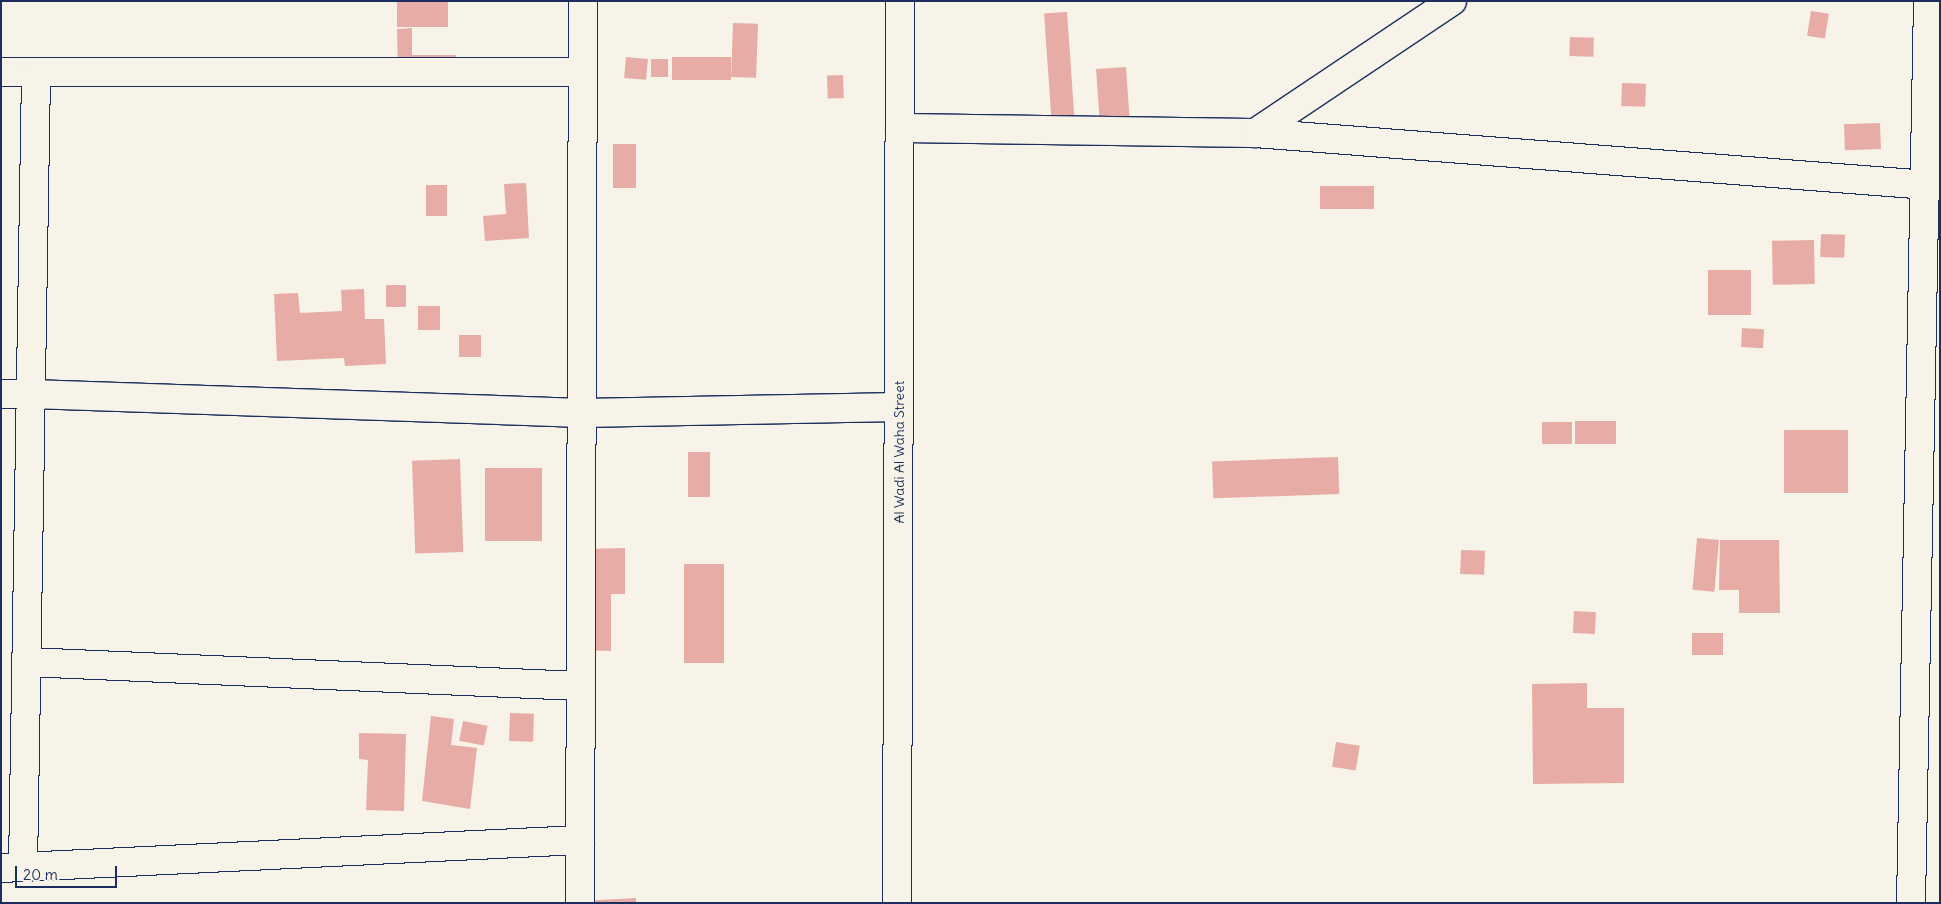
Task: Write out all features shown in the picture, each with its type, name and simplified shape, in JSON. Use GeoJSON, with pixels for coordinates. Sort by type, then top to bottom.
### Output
{"type":"FeatureCollection","features":[{"type":"Feature","properties":{"kind":"street"},"geometry":{"type":"LineString","coordinates":[[580,903],[583,1]]}},
{"type":"Feature","properties":{"kind":"street","name":"Al Wadi Al Waha Street"},"geometry":{"type":"LineString","coordinates":[[897,903],[900,1]]}},
{"type":"Feature","properties":{"kind":"street"},"geometry":{"type":"LineString","coordinates":[[1255,134],[1452,1]]}},
{"type":"Feature","properties":{"kind":"street"},"geometry":{"type":"LineString","coordinates":[[1911,903],[1932,185],[1928,1]]}},
{"type":"Feature","properties":{"kind":"street"},"geometry":{"type":"LineString","coordinates":[[1,72],[582,72]]}},
{"type":"Feature","properties":{"kind":"street"},"geometry":{"type":"LineString","coordinates":[[36,72],[27,662],[12,867],[580,840]]}},
{"type":"Feature","properties":{"kind":"street"},"geometry":{"type":"LineString","coordinates":[[900,128],[1255,134],[1932,185]]}},
{"type":"Feature","properties":{"kind":"street"},"geometry":{"type":"LineString","coordinates":[[1,394],[582,413],[899,407]]}},
{"type":"Feature","properties":{"kind":"street"},"geometry":{"type":"LineString","coordinates":[[27,662],[580,686]]}},
{"type":"Feature","properties":{"kind":"building"},"geometry":{"type":"Polygon","coordinates":[[[397,1],[448,1],[448,27],[397,27],[397,1]]]}},
{"type":"Feature","properties":{"kind":"building"},"geometry":{"type":"Polygon","coordinates":[[[1811,11],[1829,14],[1825,39],[1807,36],[1811,11]]]}},
{"type":"Feature","properties":{"kind":"building"},"geometry":{"type":"Polygon","coordinates":[[[1067,12],[1076,140],[1053,141],[1044,14],[1067,12]]]}},
{"type":"Feature","properties":{"kind":"building"},"geometry":{"type":"Polygon","coordinates":[[[733,23],[758,24],[756,78],[731,77],[733,23]]]}},
{"type":"Feature","properties":{"kind":"building"},"geometry":{"type":"Polygon","coordinates":[[[412,28],[412,55],[456,55],[456,78],[398,78],[397,29],[412,28]]]}},
{"type":"Feature","properties":{"kind":"building"},"geometry":{"type":"Polygon","coordinates":[[[1570,37],[1594,38],[1593,57],[1569,56],[1570,37]]]}},
{"type":"Feature","properties":{"kind":"building"},"geometry":{"type":"Polygon","coordinates":[[[626,57],[648,59],[646,80],[624,78],[626,57]]]}},
{"type":"Feature","properties":{"kind":"building"},"geometry":{"type":"Polygon","coordinates":[[[672,57],[731,57],[731,80],[672,80],[672,57]]]}},
{"type":"Feature","properties":{"kind":"building"},"geometry":{"type":"Polygon","coordinates":[[[651,59],[668,59],[668,77],[651,77],[651,59]]]}},
{"type":"Feature","properties":{"kind":"building"},"geometry":{"type":"Polygon","coordinates":[[[1126,67],[1131,137],[1101,139],[1096,69],[1126,67]]]}},
{"type":"Feature","properties":{"kind":"building"},"geometry":{"type":"Polygon","coordinates":[[[843,75],[844,98],[828,99],[827,76],[843,75]]]}},
{"type":"Feature","properties":{"kind":"building"},"geometry":{"type":"Polygon","coordinates":[[[1622,83],[1646,84],[1645,107],[1621,106],[1622,83]]]}},
{"type":"Feature","properties":{"kind":"building"},"geometry":{"type":"Polygon","coordinates":[[[1880,123],[1881,149],[1845,150],[1844,124],[1880,123]]]}},
{"type":"Feature","properties":{"kind":"building"},"geometry":{"type":"Polygon","coordinates":[[[613,144],[636,144],[636,188],[613,188],[613,144]]]}},
{"type":"Feature","properties":{"kind":"building"},"geometry":{"type":"Polygon","coordinates":[[[526,183],[529,238],[485,241],[483,216],[506,214],[504,184],[526,183]]]}},
{"type":"Feature","properties":{"kind":"building"},"geometry":{"type":"Polygon","coordinates":[[[426,185],[447,185],[447,216],[426,216],[426,185]]]}},
{"type":"Feature","properties":{"kind":"building"},"geometry":{"type":"Polygon","coordinates":[[[1320,186],[1374,186],[1374,209],[1320,209],[1320,186]]]}},
{"type":"Feature","properties":{"kind":"building"},"geometry":{"type":"Polygon","coordinates":[[[1821,234],[1845,235],[1844,258],[1820,257],[1821,234]]]}},
{"type":"Feature","properties":{"kind":"building"},"geometry":{"type":"Polygon","coordinates":[[[1814,240],[1815,284],[1773,285],[1772,241],[1814,240]]]}},
{"type":"Feature","properties":{"kind":"building"},"geometry":{"type":"Polygon","coordinates":[[[1708,270],[1751,270],[1751,315],[1708,315],[1708,270]]]}},
{"type":"Feature","properties":{"kind":"building"},"geometry":{"type":"Polygon","coordinates":[[[386,285],[406,285],[406,307],[386,307],[386,285]]]}},
{"type":"Feature","properties":{"kind":"building"},"geometry":{"type":"Polygon","coordinates":[[[364,289],[365,319],[384,319],[386,364],[345,366],[344,358],[277,361],[274,294],[298,293],[300,313],[342,311],[341,290],[364,289]]]}},
{"type":"Feature","properties":{"kind":"building"},"geometry":{"type":"Polygon","coordinates":[[[418,306],[440,306],[440,330],[418,330],[418,306]]]}},
{"type":"Feature","properties":{"kind":"building"},"geometry":{"type":"Polygon","coordinates":[[[1742,328],[1764,329],[1763,348],[1741,347],[1742,328]]]}},
{"type":"Feature","properties":{"kind":"building"},"geometry":{"type":"Polygon","coordinates":[[[459,335],[481,335],[481,357],[459,357],[459,335]]]}},
{"type":"Feature","properties":{"kind":"building"},"geometry":{"type":"Polygon","coordinates":[[[1575,421],[1616,421],[1616,444],[1575,444],[1575,421]]]}},
{"type":"Feature","properties":{"kind":"building"},"geometry":{"type":"Polygon","coordinates":[[[1542,422],[1572,422],[1572,444],[1542,444],[1542,422]]]}},
{"type":"Feature","properties":{"kind":"building"},"geometry":{"type":"Polygon","coordinates":[[[1784,430],[1848,430],[1848,493],[1784,493],[1784,430]]]}},
{"type":"Feature","properties":{"kind":"building"},"geometry":{"type":"Polygon","coordinates":[[[688,452],[710,452],[710,497],[688,497],[688,452]]]}},
{"type":"Feature","properties":{"kind":"building"},"geometry":{"type":"Polygon","coordinates":[[[1338,457],[1339,494],[1213,498],[1212,461],[1338,457]]]}},
{"type":"Feature","properties":{"kind":"building"},"geometry":{"type":"Polygon","coordinates":[[[460,459],[463,552],[415,554],[412,461],[460,459]]]}},
{"type":"Feature","properties":{"kind":"building"},"geometry":{"type":"Polygon","coordinates":[[[485,468],[542,468],[542,541],[485,541],[485,468]]]}},
{"type":"Feature","properties":{"kind":"building"},"geometry":{"type":"Polygon","coordinates":[[[1697,538],[1719,540],[1714,592],[1692,590],[1697,538]]]}},
{"type":"Feature","properties":{"kind":"building"},"geometry":{"type":"Polygon","coordinates":[[[1720,540],[1779,540],[1780,613],[1739,613],[1739,590],[1719,590],[1720,540]]]}},
{"type":"Feature","properties":{"kind":"building"},"geometry":{"type":"Polygon","coordinates":[[[625,548],[625,594],[611,594],[611,651],[584,650],[583,549],[625,548]]]}},
{"type":"Feature","properties":{"kind":"building"},"geometry":{"type":"Polygon","coordinates":[[[1461,550],[1485,551],[1484,575],[1460,574],[1461,550]]]}},
{"type":"Feature","properties":{"kind":"building"},"geometry":{"type":"Polygon","coordinates":[[[684,564],[724,564],[724,663],[684,663],[684,564]]]}},
{"type":"Feature","properties":{"kind":"building"},"geometry":{"type":"Polygon","coordinates":[[[1574,611],[1596,612],[1595,634],[1573,633],[1574,611]]]}},
{"type":"Feature","properties":{"kind":"building"},"geometry":{"type":"Polygon","coordinates":[[[1692,633],[1723,633],[1723,655],[1692,655],[1692,633]]]}},
{"type":"Feature","properties":{"kind":"building"},"geometry":{"type":"Polygon","coordinates":[[[1587,683],[1587,708],[1624,708],[1624,783],[1533,784],[1532,684],[1587,683]]]}},
{"type":"Feature","properties":{"kind":"building"},"geometry":{"type":"Polygon","coordinates":[[[510,713],[534,714],[533,742],[509,741],[510,713]]]}},
{"type":"Feature","properties":{"kind":"building"},"geometry":{"type":"Polygon","coordinates":[[[431,716],[454,719],[451,745],[477,748],[470,809],[422,801],[431,716]]]}},
{"type":"Feature","properties":{"kind":"building"},"geometry":{"type":"Polygon","coordinates":[[[463,721],[488,726],[484,745],[459,741],[463,721]]]}},
{"type":"Feature","properties":{"kind":"building"},"geometry":{"type":"Polygon","coordinates":[[[359,733],[406,734],[404,811],[366,810],[368,760],[359,759],[359,733]]]}},
{"type":"Feature","properties":{"kind":"building"},"geometry":{"type":"Polygon","coordinates":[[[1336,742],[1360,746],[1356,770],[1332,767],[1336,742]]]}},
{"type":"Feature","properties":{"kind":"building"},"geometry":{"type":"Polygon","coordinates":[[[636,898],[636,903],[580,903],[580,901],[636,898]]]}}]}
